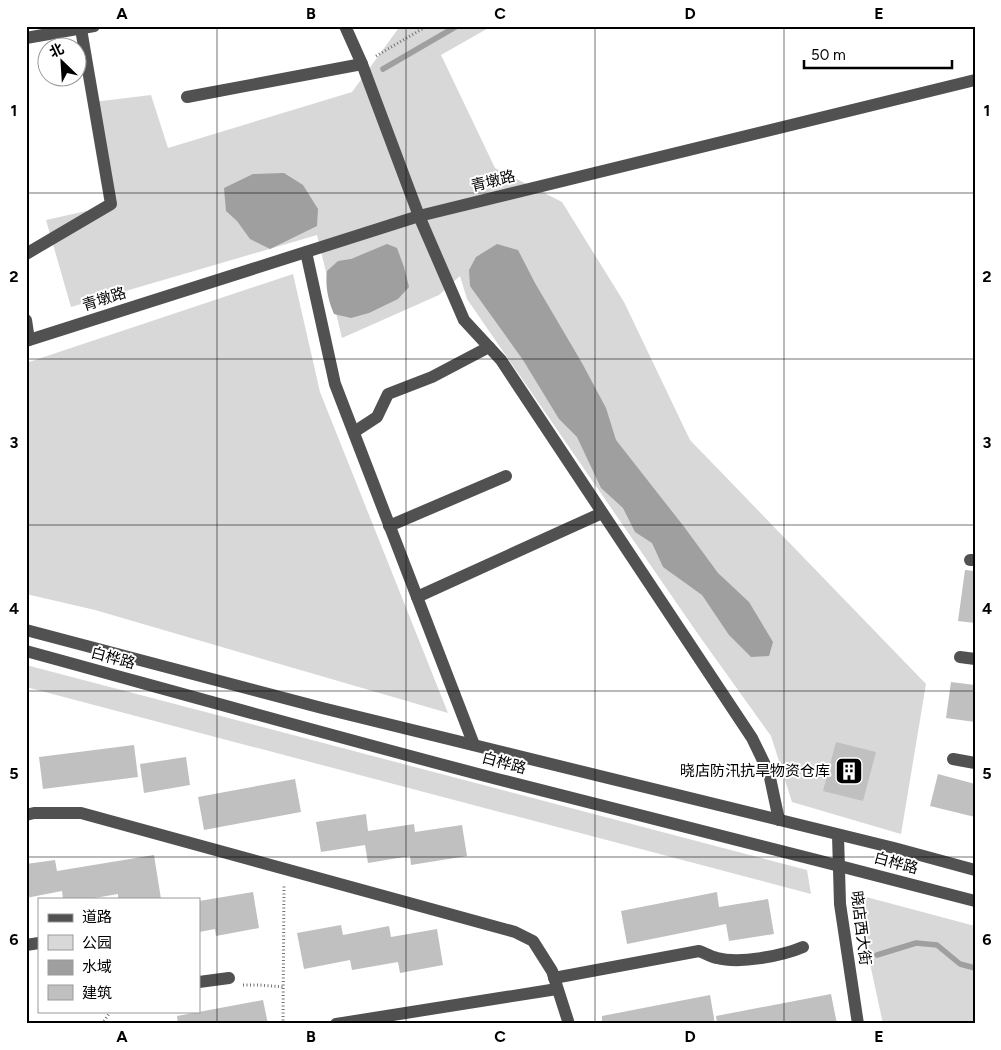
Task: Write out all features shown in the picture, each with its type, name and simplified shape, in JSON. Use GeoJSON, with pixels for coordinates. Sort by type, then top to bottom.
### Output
{"type":"FeatureCollection","features":[{"type":"Feature","properties":{"kind":"street"},"geometry":{"type":"LineString","coordinates":[[26,38],[94,26]]}},
{"type":"Feature","properties":{"kind":"street"},"geometry":{"type":"LineString","coordinates":[[345,26],[362,64],[419,216],[464,320],[501,360],[752,738],[769,773],[779,820]]}},
{"type":"Feature","properties":{"kind":"street"},"geometry":{"type":"LineString","coordinates":[[26,254],[112,204],[81,29]]}},
{"type":"Feature","properties":{"kind":"street"},"geometry":{"type":"LineString","coordinates":[[187,97],[362,64]]}},
{"type":"Feature","properties":{"kind":"street","name":"青墩路"},"geometry":{"type":"LineString","coordinates":[[28,340],[419,216],[975,80]]}},
{"type":"Feature","properties":{"kind":"street"},"geometry":{"type":"LineString","coordinates":[[306,252],[335,384],[474,745]]}},
{"type":"Feature","properties":{"kind":"street"},"geometry":{"type":"LineString","coordinates":[[26,320],[28,340]]}},
{"type":"Feature","properties":{"kind":"street"},"geometry":{"type":"LineString","coordinates":[[354,432],[377,417],[388,394],[432,377],[489,347]]}},
{"type":"Feature","properties":{"kind":"street"},"geometry":{"type":"LineString","coordinates":[[389,526],[506,476]]}},
{"type":"Feature","properties":{"kind":"street"},"geometry":{"type":"LineString","coordinates":[[417,597],[602,513]]}},
{"type":"Feature","properties":{"kind":"street","name":"白桦路"},"geometry":{"type":"LineString","coordinates":[[26,630],[322,708],[975,870]]}},
{"type":"Feature","properties":{"kind":"street","name":"白桦路"},"geometry":{"type":"LineString","coordinates":[[26,650],[497,779],[975,901]]}},
{"type":"Feature","properties":{"kind":"street"},"geometry":{"type":"LineString","coordinates":[[960,657],[975,660]]}},
{"type":"Feature","properties":{"kind":"street"},"geometry":{"type":"LineString","coordinates":[[953,759],[975,763]]}},
{"type":"Feature","properties":{"kind":"street"},"geometry":{"type":"LineString","coordinates":[[26,815],[34,813],[82,813],[515,932],[533,941],[552,971],[569,1024]]}},
{"type":"Feature","properties":{"kind":"street","name":"晓店西大街"},"geometry":{"type":"LineString","coordinates":[[838,835],[840,904],[858,1024]]}},
{"type":"Feature","properties":{"kind":"street"},"geometry":{"type":"LineString","coordinates":[[336,1024],[556,984],[699,951],[718,959],[744,961],[791,952],[803,946]]}},
{"type":"Feature","properties":{"kind":"street"},"geometry":{"type":"LineString","coordinates":[[200,982],[229,978]]}},
{"type":"Feature","properties":{"kind":"path"},"geometry":{"type":"LineString","coordinates":[[362,64],[427,26]]}},
{"type":"Feature","properties":{"kind":"path"},"geometry":{"type":"LineString","coordinates":[[283,1024],[284,868]]}},
{"type":"Feature","properties":{"kind":"path"},"geometry":{"type":"LineString","coordinates":[[229,978],[241,985],[284,987]]}},
{"type":"Feature","properties":{"kind":"path"},"geometry":{"type":"LineString","coordinates":[[102,1024],[109,1012]]}},
{"type":"Feature","properties":{"kind":"green space"},"geometry":{"type":"Polygon","coordinates":[[[403,26],[492,26],[441,55],[495,168],[562,202],[624,302],[690,440],[926,684],[901,834],[792,802],[771,736],[700,637],[467,299],[460,276],[439,295],[342,338],[317,235],[71,307],[46,220],[113,205],[93,102],[151,95],[168,148],[352,92],[398,29],[403,26]]]}},
{"type":"Feature","properties":{"kind":"green space"},"geometry":{"type":"Polygon","coordinates":[[[293,274],[320,392],[448,713],[95,610],[26,594],[26,363],[293,274]]]}},
{"type":"Feature","properties":{"kind":"green space"},"geometry":{"type":"Polygon","coordinates":[[[26,665],[807,870],[811,894],[26,687],[26,665]]]}},
{"type":"Feature","properties":{"kind":"green space"},"geometry":{"type":"Polygon","coordinates":[[[855,894],[975,926],[975,1024],[883,1024],[855,894]]]}},
{"type":"Feature","properties":{"kind":"water"},"geometry":{"type":"Polygon","coordinates":[[[284,173],[303,185],[318,209],[317,226],[270,249],[250,239],[237,221],[226,211],[224,188],[253,174],[284,173]]]}},
{"type":"Feature","properties":{"kind":"water"},"geometry":{"type":"Polygon","coordinates":[[[387,244],[397,248],[409,287],[398,299],[369,313],[351,318],[334,314],[326,282],[327,271],[338,261],[351,259],[387,244]]]}},
{"type":"Feature","properties":{"kind":"water"},"geometry":{"type":"Polygon","coordinates":[[[497,244],[518,250],[606,408],[616,440],[718,573],[749,602],[773,642],[769,656],[751,657],[729,635],[702,595],[663,567],[652,543],[635,532],[623,508],[601,488],[577,437],[559,419],[523,360],[470,286],[469,270],[476,257],[497,244]]]}},
{"type":"Feature","properties":{"kind":"building"},"geometry":{"type":"Polygon","coordinates":[[[965,570],[975,571],[975,623],[958,621],[965,570]]]}},
{"type":"Feature","properties":{"kind":"building"},"geometry":{"type":"Polygon","coordinates":[[[951,682],[975,685],[975,722],[946,718],[951,682]]]}},
{"type":"Feature","properties":{"kind":"building","name":"晓店防汛抗旱物资仓库"},"geometry":{"type":"Polygon","coordinates":[[[836,742],[876,752],[863,801],[823,791],[836,742]]]}},
{"type":"Feature","properties":{"kind":"building"},"geometry":{"type":"Polygon","coordinates":[[[134,745],[138,777],[43,789],[39,757],[134,745]]]}},
{"type":"Feature","properties":{"kind":"building"},"geometry":{"type":"Polygon","coordinates":[[[186,757],[190,785],[144,793],[140,764],[186,757]]]}},
{"type":"Feature","properties":{"kind":"building"},"geometry":{"type":"Polygon","coordinates":[[[938,774],[975,784],[975,817],[930,806],[938,774]]]}},
{"type":"Feature","properties":{"kind":"building"},"geometry":{"type":"Polygon","coordinates":[[[295,779],[301,812],[204,830],[198,797],[295,779]]]}},
{"type":"Feature","properties":{"kind":"building"},"geometry":{"type":"Polygon","coordinates":[[[366,814],[368,831],[414,824],[415,832],[462,825],[467,856],[411,865],[410,856],[368,863],[365,845],[321,852],[316,822],[366,814]]]}},
{"type":"Feature","properties":{"kind":"building"},"geometry":{"type":"Polygon","coordinates":[[[154,855],[161,898],[118,898],[118,894],[95,898],[63,898],[62,891],[26,898],[26,864],[55,860],[57,871],[154,855]]]}},
{"type":"Feature","properties":{"kind":"building"},"geometry":{"type":"Polygon","coordinates":[[[253,892],[259,928],[216,936],[215,929],[200,932],[200,901],[253,892]]]}},
{"type":"Feature","properties":{"kind":"building"},"geometry":{"type":"Polygon","coordinates":[[[717,892],[719,907],[768,899],[774,934],[729,941],[726,924],[627,944],[621,911],[717,892]]]}},
{"type":"Feature","properties":{"kind":"building"},"geometry":{"type":"Polygon","coordinates":[[[341,925],[343,935],[389,926],[391,937],[437,929],[443,965],[400,973],[398,962],[352,970],[350,960],[304,969],[297,933],[341,925]]]}},
{"type":"Feature","properties":{"kind":"building"},"geometry":{"type":"Polygon","coordinates":[[[831,994],[837,1024],[717,1024],[716,1016],[831,994]]]}},
{"type":"Feature","properties":{"kind":"building"},"geometry":{"type":"Polygon","coordinates":[[[710,995],[715,1024],[602,1024],[602,1016],[710,995]]]}},
{"type":"Feature","properties":{"kind":"building"},"geometry":{"type":"Polygon","coordinates":[[[263,1000],[268,1024],[178,1024],[177,1016],[263,1000]]]}},
{"type":"Feature","properties":{"kind":"waterway"},"geometry":{"type":"LineString","coordinates":[[383,69],[457,26]]}},
{"type":"Feature","properties":{"kind":"waterway"},"geometry":{"type":"LineString","coordinates":[[877,955],[916,943],[937,945],[960,964],[975,968]]}},
{"type":"Feature","properties":{"kind":"place","name":"晓店防汛抗旱物资仓库"},"geometry":{"type":"Point","coordinates":[849,771]}}]}
